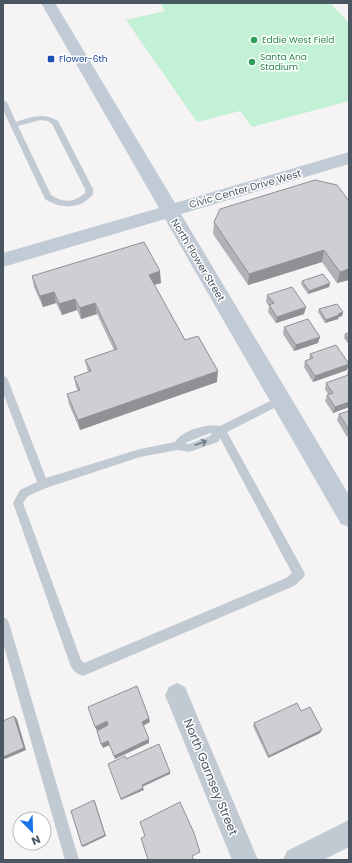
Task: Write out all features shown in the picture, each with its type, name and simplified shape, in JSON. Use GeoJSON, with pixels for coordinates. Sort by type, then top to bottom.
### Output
{"type":"FeatureCollection","features":[{"type":"Feature","properties":{"kind":"main road","name":"North Flower Street"},"geometry":{"type":"LineString","coordinates":[[48,3],[169,212],[349,516]]}},
{"type":"Feature","properties":{"kind":"main road","name":"Civic Center Drive West"},"geometry":{"type":"LineString","coordinates":[[3,260],[349,158]]}},
{"type":"Feature","properties":{"kind":"street","name":"North Garnsey Street"},"geometry":{"type":"LineString","coordinates":[[177,695],[245,860]]}},
{"type":"Feature","properties":{"kind":"street"},"geometry":{"type":"LineString","coordinates":[[296,860],[349,833]]}},
{"type":"Feature","properties":{"kind":"lane"},"geometry":{"type":"LineString","coordinates":[[3,102],[48,197],[61,204],[70,204],[85,198],[89,194],[89,189],[55,123],[50,118],[42,117],[14,125]]}},
{"type":"Feature","properties":{"kind":"lane"},"geometry":{"type":"LineString","coordinates":[[3,380],[43,484]]}},
{"type":"Feature","properties":{"kind":"lane"},"geometry":{"type":"LineString","coordinates":[[221,430],[299,574],[290,582],[83,670],[76,664],[18,503],[24,493],[43,484],[140,453],[178,446],[189,448],[214,439],[221,430],[281,400]]}},
{"type":"Feature","properties":{"kind":"lane"},"geometry":{"type":"LineString","coordinates":[[3,622],[72,860]]}},
{"type":"Feature","properties":{"kind":"green space","name":"Santa Ana Stadium"},"geometry":{"type":"Polygon","coordinates":[[[160,3],[330,3],[349,23],[349,101],[252,127],[240,111],[197,122],[126,20],[165,11],[160,3]]]}},
{"type":"Feature","properties":{"kind":"building"},"geometry":{"type":"Polygon","coordinates":[[[315,180],[337,185],[349,201],[349,269],[340,272],[324,250],[249,274],[214,222],[220,209],[315,180]]]}},
{"type":"Feature","properties":{"kind":"building"},"geometry":{"type":"Polygon","coordinates":[[[144,242],[160,271],[149,275],[185,340],[198,336],[218,371],[78,420],[67,394],[80,390],[74,377],[91,371],[85,360],[117,349],[95,303],[80,308],[75,299],[59,304],[54,292],[40,296],[32,276],[144,242]]]}},
{"type":"Feature","properties":{"kind":"building"},"geometry":{"type":"Polygon","coordinates":[[[323,274],[330,283],[309,291],[302,281],[323,274]]]}},
{"type":"Feature","properties":{"kind":"building"},"geometry":{"type":"Polygon","coordinates":[[[292,287],[306,307],[277,317],[269,305],[274,303],[267,295],[292,287]]]}},
{"type":"Feature","properties":{"kind":"building"},"geometry":{"type":"Polygon","coordinates":[[[337,304],[343,312],[326,320],[319,309],[337,304]]]}},
{"type":"Feature","properties":{"kind":"building"},"geometry":{"type":"Polygon","coordinates":[[[308,319],[320,337],[296,345],[284,327],[308,319]]]}},
{"type":"Feature","properties":{"kind":"building"},"geometry":{"type":"Polygon","coordinates":[[[349,333],[349,340],[345,334],[349,333]]]}},
{"type":"Feature","properties":{"kind":"building"},"geometry":{"type":"Polygon","coordinates":[[[336,345],[349,364],[315,376],[305,361],[313,358],[310,354],[336,345]]]}},
{"type":"Feature","properties":{"kind":"building"},"geometry":{"type":"Polygon","coordinates":[[[348,375],[349,402],[335,407],[327,395],[333,393],[326,383],[348,375]]]}},
{"type":"Feature","properties":{"kind":"building"},"geometry":{"type":"Polygon","coordinates":[[[349,411],[349,430],[339,414],[349,411]]]}},
{"type":"Feature","properties":{"kind":"building"},"geometry":{"type":"Polygon","coordinates":[[[137,686],[149,718],[142,722],[149,739],[114,756],[108,741],[101,744],[97,731],[108,725],[107,721],[95,727],[88,707],[137,686]]]}},
{"type":"Feature","properties":{"kind":"building"},"geometry":{"type":"Polygon","coordinates":[[[297,703],[301,711],[310,707],[322,730],[269,756],[254,723],[297,703]]]}},
{"type":"Feature","properties":{"kind":"building"},"geometry":{"type":"Polygon","coordinates":[[[14,716],[24,748],[3,757],[3,721],[14,716]]]}},
{"type":"Feature","properties":{"kind":"building"},"geometry":{"type":"Polygon","coordinates":[[[159,744],[170,772],[142,785],[143,788],[121,799],[108,764],[125,756],[126,759],[159,744]]]}},
{"type":"Feature","properties":{"kind":"building"},"geometry":{"type":"Polygon","coordinates":[[[94,800],[105,835],[82,846],[71,811],[94,800]]]}},
{"type":"Feature","properties":{"kind":"building"},"geometry":{"type":"Polygon","coordinates":[[[180,802],[194,833],[200,852],[192,856],[194,860],[148,860],[141,838],[145,836],[140,822],[180,802]]]}},
{"type":"Feature","properties":{"kind":"place","name":"Eddie West Field"},"geometry":{"type":"Point","coordinates":[254,40]}},
{"type":"Feature","properties":{"kind":"place","name":"Flower-6th"},"geometry":{"type":"Point","coordinates":[51,59]}},
{"type":"Feature","properties":{"kind":"place","name":"Santa Ana Stadium"},"geometry":{"type":"Point","coordinates":[252,62]}}]}
